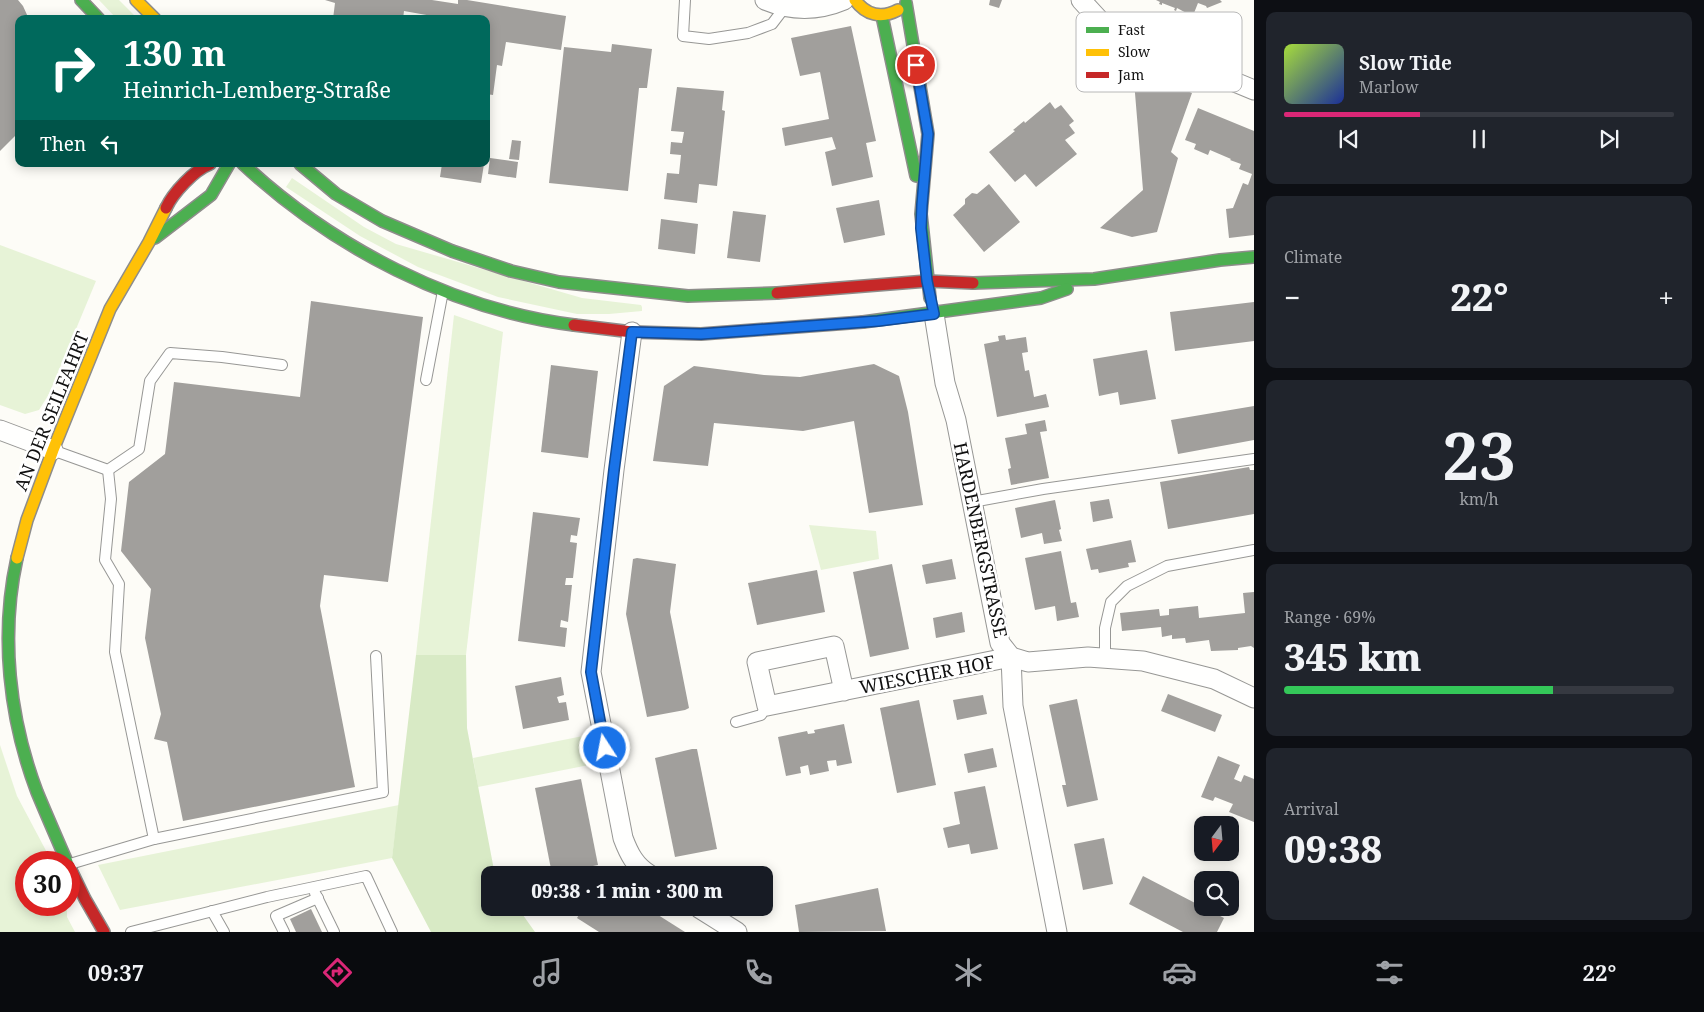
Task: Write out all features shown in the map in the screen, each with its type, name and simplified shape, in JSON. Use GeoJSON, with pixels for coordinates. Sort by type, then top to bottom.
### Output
{"type":"FeatureCollection","features":[{"type":"Feature","properties":{"kind":"street"},"geometry":{"type":"LineString","coordinates":[[81,0],[95,15]]}},
{"type":"Feature","properties":{"kind":"street"},"geometry":{"type":"LineString","coordinates":[[136,0],[151,15]]}},
{"type":"Feature","properties":{"kind":"street"},"geometry":{"type":"LineString","coordinates":[[765,0],[785,7],[804,8],[823,7],[844,0]]}},
{"type":"Feature","properties":{"kind":"street"},"geometry":{"type":"LineString","coordinates":[[855,0],[859,7],[870,14],[882,16],[896,12],[906,1]]}},
{"type":"Feature","properties":{"kind":"street"},"geometry":{"type":"LineString","coordinates":[[1081,0],[1092,12]]}},
{"type":"Feature","properties":{"kind":"street","name":"HARDENBERGSTRASSE"},"geometry":{"type":"LineString","coordinates":[[906,1],[928,134],[921,228],[927,281],[945,383],[956,420],[1000,643],[1011,657],[1013,706],[1057,932]]}},
{"type":"Feature","properties":{"kind":"street","name":"HARDENBERGSTRASSE"},"geometry":{"type":"LineString","coordinates":[[882,16],[922,205]]}},
{"type":"Feature","properties":{"kind":"street"},"geometry":{"type":"LineString","coordinates":[[1242,85],[1254,90]]}},
{"type":"Feature","properties":{"kind":"street","name":"AN DER SEILFAHRT"},"geometry":{"type":"LineString","coordinates":[[62,851],[37,791],[22,748],[9,687],[6,629],[14,571],[27,520],[110,309],[149,242],[172,197],[202,167]]}},
{"type":"Feature","properties":{"kind":"street","name":"AN DER SEILFAHRT"},"geometry":{"type":"LineString","coordinates":[[149,242],[211,195],[227,167]]}},
{"type":"Feature","properties":{"kind":"street"},"geometry":{"type":"LineString","coordinates":[[246,167],[272,191],[323,228],[392,269],[490,308],[560,324],[632,332],[701,334],[878,321],[1041,298],[1094,279]]}},
{"type":"Feature","properties":{"kind":"street"},"geometry":{"type":"LineString","coordinates":[[304,167],[336,194],[382,221],[452,251],[511,271],[559,282],[688,296],[764,294],[927,281],[982,283],[1094,279],[1220,260],[1254,257]]}},
{"type":"Feature","properties":{"kind":"street"},"geometry":{"type":"LineString","coordinates":[[172,197],[176,172]]}},
{"type":"Feature","properties":{"kind":"street"},"geometry":{"type":"LineString","coordinates":[[632,332],[591,672],[623,838],[630,856],[639,866]]}},
{"type":"Feature","properties":{"kind":"street"},"geometry":{"type":"LineString","coordinates":[[0,430],[53,450]]}},
{"type":"Feature","properties":{"kind":"street","name":"WIESCHER HOF"},"geometry":{"type":"LineString","coordinates":[[844,691],[834,646],[758,662],[767,706],[844,691],[1011,657]]}},
{"type":"Feature","properties":{"kind":"street"},"geometry":{"type":"LineString","coordinates":[[1011,657],[1028,662],[1088,657],[1143,661],[1214,679],[1254,698]]}},
{"type":"Feature","properties":{"kind":"street","name":"AN DER SEILFAHRT"},"geometry":{"type":"LineString","coordinates":[[80,889],[104,932]]}},
{"type":"Feature","properties":{"kind":"street"},"geometry":{"type":"LineString","coordinates":[[712,916],[737,932]]}},
{"type":"Feature","properties":{"kind":"lane"},"geometry":{"type":"LineString","coordinates":[[685,0],[683,36],[709,39],[748,33],[772,24],[785,7]]}},
{"type":"Feature","properties":{"kind":"lane"},"geometry":{"type":"LineString","coordinates":[[426,380],[443,290]]}},
{"type":"Feature","properties":{"kind":"lane"},"geometry":{"type":"LineString","coordinates":[[108,470],[139,449],[150,380],[170,353],[222,357],[282,365]]}},
{"type":"Feature","properties":{"kind":"lane"},"geometry":{"type":"LineString","coordinates":[[53,450],[108,470]]}},
{"type":"Feature","properties":{"kind":"lane"},"geometry":{"type":"LineString","coordinates":[[972,502],[1044,489],[1254,459]]}},
{"type":"Feature","properties":{"kind":"lane"},"geometry":{"type":"LineString","coordinates":[[108,470],[111,499],[105,560],[119,584],[115,652],[154,839]]}},
{"type":"Feature","properties":{"kind":"lane"},"geometry":{"type":"LineString","coordinates":[[1105,658],[1105,628],[1111,602],[1127,586],[1167,566],[1254,550]]}},
{"type":"Feature","properties":{"kind":"lane"},"geometry":{"type":"LineString","coordinates":[[80,861],[154,839],[383,792],[376,656]]}},
{"type":"Feature","properties":{"kind":"lane"},"geometry":{"type":"LineString","coordinates":[[736,722],[761,715],[767,706]]}},
{"type":"Feature","properties":{"kind":"lane"},"geometry":{"type":"LineString","coordinates":[[131,932],[312,887],[366,876],[392,932]]}},
{"type":"Feature","properties":{"kind":"lane"},"geometry":{"type":"LineString","coordinates":[[312,887],[334,932]]}},
{"type":"Feature","properties":{"kind":"lane"},"geometry":{"type":"LineString","coordinates":[[284,932],[276,916],[318,898]]}},
{"type":"Feature","properties":{"kind":"lane"},"geometry":{"type":"LineString","coordinates":[[212,911],[224,932]]}},
{"type":"Feature","properties":{"kind":"green space"},"geometry":{"type":"Polygon","coordinates":[[[99,0],[119,0],[134,15],[113,15],[99,0]]]}},
{"type":"Feature","properties":{"kind":"green space"},"geometry":{"type":"Polygon","coordinates":[[[292,178],[364,227],[396,244],[582,298],[641,305],[642,311],[577,314],[498,297],[418,267],[360,236],[286,187],[292,178]]]}},
{"type":"Feature","properties":{"kind":"green space"},"geometry":{"type":"Polygon","coordinates":[[[0,245],[96,281],[49,394],[39,410],[25,414],[0,405],[0,245]]]}},
{"type":"Feature","properties":{"kind":"green space"},"geometry":{"type":"Polygon","coordinates":[[[454,315],[503,332],[466,655],[416,655],[454,315]]]}},
{"type":"Feature","properties":{"kind":"green space"},"geometry":{"type":"Polygon","coordinates":[[[809,525],[876,531],[879,559],[821,570],[809,525]]]}},
{"type":"Feature","properties":{"kind":"green space"},"geometry":{"type":"Polygon","coordinates":[[[416,655],[466,655],[467,728],[493,866],[481,866],[481,916],[524,916],[535,932],[431,932],[392,858],[416,655]]]}},
{"type":"Feature","properties":{"kind":"green space"},"geometry":{"type":"Polygon","coordinates":[[[588,735],[594,764],[478,787],[473,758],[588,735]]]}},
{"type":"Feature","properties":{"kind":"green space"},"geometry":{"type":"Polygon","coordinates":[[[0,745],[17,796],[46,851],[15,851],[15,916],[67,916],[75,932],[0,932],[0,745]]]}},
{"type":"Feature","properties":{"kind":"green space"},"geometry":{"type":"Polygon","coordinates":[[[399,805],[392,858],[120,910],[98,865],[399,805]]]}},
{"type":"Feature","properties":{"kind":"building"},"geometry":{"type":"Polygon","coordinates":[[[0,0],[18,0],[27,15],[15,15],[15,136],[0,151],[0,0]]]}},
{"type":"Feature","properties":{"kind":"building"},"geometry":{"type":"Polygon","coordinates":[[[325,0],[432,0],[458,4],[458,0],[467,0],[566,16],[561,50],[506,42],[502,66],[497,65],[493,95],[490,95],[490,15],[426,15],[404,11],[404,15],[334,15],[335,3],[325,0]]]}},
{"type":"Feature","properties":{"kind":"building"},"geometry":{"type":"Polygon","coordinates":[[[990,0],[1002,0],[999,8],[989,5],[990,0]]]}},
{"type":"Feature","properties":{"kind":"building"},"geometry":{"type":"Polygon","coordinates":[[[1156,0],[1220,0],[1222,2],[1207,8],[1198,3],[1194,12],[1184,12],[1177,8],[1176,11],[1174,10],[1175,8],[1162,3],[1162,5],[1159,4],[1160,2],[1156,0]]]}},
{"type":"Feature","properties":{"kind":"building"},"geometry":{"type":"Polygon","coordinates":[[[851,26],[876,141],[866,143],[873,177],[832,186],[825,152],[836,149],[832,137],[785,146],[782,128],[829,119],[820,72],[800,76],[791,38],[851,26]]]}},
{"type":"Feature","properties":{"kind":"building"},"geometry":{"type":"Polygon","coordinates":[[[612,44],[652,49],[647,88],[639,88],[628,191],[549,183],[564,47],[611,52],[612,44]]]}},
{"type":"Feature","properties":{"kind":"building"},"geometry":{"type":"Polygon","coordinates":[[[677,87],[724,91],[722,110],[725,111],[717,186],[699,184],[697,203],[664,199],[667,173],[679,174],[681,155],[670,154],[671,142],[682,143],[684,132],[671,131],[677,87]]]}},
{"type":"Feature","properties":{"kind":"building"},"geometry":{"type":"Polygon","coordinates":[[[1135,92],[1192,93],[1171,152],[1178,158],[1157,232],[1132,237],[1100,228],[1143,190],[1135,92]]]}},
{"type":"Feature","properties":{"kind":"building"},"geometry":{"type":"Polygon","coordinates":[[[1050,102],[1055,109],[1061,105],[1074,121],[1069,125],[1075,133],[1065,140],[1077,154],[1036,187],[1025,174],[1015,182],[989,152],[1015,131],[1013,130],[1024,121],[1025,123],[1050,102]]]}},
{"type":"Feature","properties":{"kind":"building"},"geometry":{"type":"Polygon","coordinates":[[[1198,108],[1254,131],[1254,235],[1229,238],[1226,209],[1233,208],[1243,183],[1248,185],[1252,174],[1239,169],[1241,164],[1231,159],[1210,150],[1208,155],[1194,149],[1196,144],[1185,140],[1198,108]]]}},
{"type":"Feature","properties":{"kind":"building"},"geometry":{"type":"Polygon","coordinates":[[[512,140],[521,141],[519,160],[509,159],[512,140]]]}},
{"type":"Feature","properties":{"kind":"building"},"geometry":{"type":"Polygon","coordinates":[[[490,158],[518,162],[516,178],[488,174],[490,158]]]}},
{"type":"Feature","properties":{"kind":"building"},"geometry":{"type":"Polygon","coordinates":[[[442,167],[484,167],[481,183],[440,177],[442,167]]]}},
{"type":"Feature","properties":{"kind":"building"},"geometry":{"type":"Polygon","coordinates":[[[989,184],[1020,222],[984,252],[953,215],[965,204],[965,199],[972,193],[977,194],[989,184]]]}},
{"type":"Feature","properties":{"kind":"building"},"geometry":{"type":"Polygon","coordinates":[[[879,200],[885,235],[844,243],[836,208],[879,200]]]}},
{"type":"Feature","properties":{"kind":"building"},"geometry":{"type":"Polygon","coordinates":[[[733,211],[766,215],[760,262],[727,258],[733,211]]]}},
{"type":"Feature","properties":{"kind":"building"},"geometry":{"type":"Polygon","coordinates":[[[661,219],[698,224],[695,254],[658,249],[661,219]]]}},
{"type":"Feature","properties":{"kind":"building"},"geometry":{"type":"Polygon","coordinates":[[[311,301],[423,317],[388,582],[324,575],[320,606],[355,787],[183,821],[167,742],[154,739],[161,714],[145,638],[151,589],[121,551],[129,482],[165,454],[174,382],[300,397],[311,301]]]}},
{"type":"Feature","properties":{"kind":"building"},"geometry":{"type":"Polygon","coordinates":[[[1254,302],[1254,341],[1175,351],[1170,312],[1254,302]]]}},
{"type":"Feature","properties":{"kind":"building"},"geometry":{"type":"Polygon","coordinates":[[[1005,335],[1006,340],[1026,337],[1028,352],[1022,353],[1025,371],[1029,370],[1034,397],[1046,394],[1049,407],[997,417],[984,344],[999,341],[998,336],[1005,335]]]}},
{"type":"Feature","properties":{"kind":"building"},"geometry":{"type":"Polygon","coordinates":[[[1147,350],[1156,399],[1120,405],[1118,392],[1099,396],[1093,359],[1147,350]]]}},
{"type":"Feature","properties":{"kind":"building"},"geometry":{"type":"Polygon","coordinates":[[[874,364],[899,376],[908,412],[923,505],[869,513],[854,421],[803,431],[714,423],[708,466],[653,461],[664,386],[694,366],[764,375],[800,377],[874,364]]]}},
{"type":"Feature","properties":{"kind":"building"},"geometry":{"type":"Polygon","coordinates":[[[551,365],[598,371],[588,458],[541,452],[551,365]]]}},
{"type":"Feature","properties":{"kind":"building"},"geometry":{"type":"Polygon","coordinates":[[[1254,406],[1254,440],[1178,454],[1171,420],[1254,406]]]}},
{"type":"Feature","properties":{"kind":"building"},"geometry":{"type":"Polygon","coordinates":[[[1045,420],[1047,431],[1040,432],[1049,478],[1011,485],[1008,469],[1011,468],[1005,438],[1027,434],[1025,424],[1045,420]]]}},
{"type":"Feature","properties":{"kind":"building"},"geometry":{"type":"Polygon","coordinates":[[[1249,467],[1250,470],[1254,470],[1254,514],[1168,529],[1160,482],[1249,467]]]}},
{"type":"Feature","properties":{"kind":"building"},"geometry":{"type":"Polygon","coordinates":[[[1109,499],[1113,518],[1093,522],[1090,502],[1109,499]]]}},
{"type":"Feature","properties":{"kind":"building"},"geometry":{"type":"Polygon","coordinates":[[[1055,500],[1062,541],[1044,544],[1042,533],[1021,538],[1015,508],[1055,500]]]}},
{"type":"Feature","properties":{"kind":"building"},"geometry":{"type":"Polygon","coordinates":[[[533,512],[580,518],[577,536],[571,535],[570,542],[577,543],[573,578],[566,578],[565,585],[572,585],[568,622],[561,620],[560,627],[567,628],[565,647],[518,641],[533,512]]]}},
{"type":"Feature","properties":{"kind":"building"},"geometry":{"type":"Polygon","coordinates":[[[1131,540],[1136,562],[1128,563],[1129,567],[1099,573],[1098,569],[1091,570],[1086,549],[1131,540]]]}},
{"type":"Feature","properties":{"kind":"building"},"geometry":{"type":"Polygon","coordinates":[[[1061,551],[1071,603],[1076,602],[1079,617],[1057,621],[1055,606],[1035,610],[1025,558],[1061,551]]]}},
{"type":"Feature","properties":{"kind":"building"},"geometry":{"type":"Polygon","coordinates":[[[633,559],[676,564],[670,612],[689,708],[685,710],[647,717],[626,614],[633,559]]]}},
{"type":"Feature","properties":{"kind":"building"},"geometry":{"type":"Polygon","coordinates":[[[952,559],[956,579],[926,584],[922,565],[952,559]]]}},
{"type":"Feature","properties":{"kind":"building"},"geometry":{"type":"Polygon","coordinates":[[[892,564],[909,649],[870,657],[853,572],[892,564]]]}},
{"type":"Feature","properties":{"kind":"building"},"geometry":{"type":"Polygon","coordinates":[[[817,570],[825,612],[757,625],[748,583],[817,570]]]}},
{"type":"Feature","properties":{"kind":"building"},"geometry":{"type":"Polygon","coordinates":[[[1254,592],[1254,648],[1251,646],[1238,648],[1238,650],[1211,651],[1209,640],[1186,643],[1185,638],[1172,639],[1172,635],[1162,637],[1161,627],[1122,631],[1120,613],[1159,609],[1160,616],[1169,615],[1169,609],[1198,606],[1199,618],[1245,613],[1243,593],[1254,592]]]}},
{"type":"Feature","properties":{"kind":"building"},"geometry":{"type":"Polygon","coordinates":[[[962,612],[965,632],[936,638],[933,618],[962,612]]]}},
{"type":"Feature","properties":{"kind":"building"},"geometry":{"type":"Polygon","coordinates":[[[561,677],[564,695],[557,697],[559,703],[566,702],[569,720],[523,729],[515,686],[561,677]]]}},
{"type":"Feature","properties":{"kind":"building"},"geometry":{"type":"Polygon","coordinates":[[[1168,694],[1222,715],[1215,732],[1161,711],[1168,694]]]}},
{"type":"Feature","properties":{"kind":"building"},"geometry":{"type":"Polygon","coordinates":[[[983,695],[987,714],[957,720],[953,700],[983,695]]]}},
{"type":"Feature","properties":{"kind":"building"},"geometry":{"type":"Polygon","coordinates":[[[1077,699],[1098,800],[1067,807],[1062,785],[1066,785],[1049,705],[1077,699]]]}},
{"type":"Feature","properties":{"kind":"building"},"geometry":{"type":"Polygon","coordinates":[[[919,700],[936,785],[897,793],[880,708],[919,700]]]}},
{"type":"Feature","properties":{"kind":"building"},"geometry":{"type":"Polygon","coordinates":[[[844,724],[852,763],[837,766],[836,760],[827,761],[829,771],[810,775],[808,765],[800,767],[801,773],[786,776],[778,737],[807,731],[808,734],[815,733],[814,730],[844,724]]]}},
{"type":"Feature","properties":{"kind":"building"},"geometry":{"type":"Polygon","coordinates":[[[993,748],[997,767],[968,773],[964,754],[993,748]]]}},
{"type":"Feature","properties":{"kind":"building"},"geometry":{"type":"Polygon","coordinates":[[[697,749],[717,849],[675,857],[655,758],[697,749]]]}},
{"type":"Feature","properties":{"kind":"building"},"geometry":{"type":"Polygon","coordinates":[[[1218,756],[1240,765],[1234,779],[1241,782],[1244,775],[1254,779],[1254,822],[1229,812],[1233,804],[1215,797],[1213,801],[1201,797],[1218,756]]]}},
{"type":"Feature","properties":{"kind":"building"},"geometry":{"type":"Polygon","coordinates":[[[581,779],[598,865],[550,866],[535,788],[581,779]]]}},
{"type":"Feature","properties":{"kind":"building"},"geometry":{"type":"Polygon","coordinates":[[[985,786],[998,849],[971,854],[969,844],[948,848],[943,828],[960,824],[954,792],[985,786]]]}},
{"type":"Feature","properties":{"kind":"building"},"geometry":{"type":"Polygon","coordinates":[[[1104,838],[1113,884],[1083,890],[1074,844],[1104,838]]]}},
{"type":"Feature","properties":{"kind":"building"},"geometry":{"type":"Polygon","coordinates":[[[1143,876],[1194,902],[1194,916],[1220,916],[1224,918],[1217,932],[1183,932],[1129,904],[1143,876]]]}},
{"type":"Feature","properties":{"kind":"building"},"geometry":{"type":"Polygon","coordinates":[[[878,888],[886,931],[799,932],[795,905],[878,888]]]}},
{"type":"Feature","properties":{"kind":"building"},"geometry":{"type":"Polygon","coordinates":[[[311,909],[322,932],[296,932],[290,919],[311,909]]]}},
{"type":"Feature","properties":{"kind":"building"},"geometry":{"type":"Polygon","coordinates":[[[578,916],[660,916],[685,932],[599,932],[577,918],[578,916]]]}},
{"type":"Feature","properties":{"kind":"traffic: fast"},"geometry":{"type":"LineString","coordinates":[[81,0],[95,15]]}},
{"type":"Feature","properties":{"kind":"traffic: fast"},"geometry":{"type":"LineString","coordinates":[[906,3],[928,134],[921,214],[930,298]]}},
{"type":"Feature","properties":{"kind":"traffic: fast"},"geometry":{"type":"LineString","coordinates":[[882,16],[916,176]]}},
{"type":"Feature","properties":{"kind":"traffic: fast"},"geometry":{"type":"LineString","coordinates":[[155,238],[211,195],[227,167]]}},
{"type":"Feature","properties":{"kind":"traffic: fast"},"geometry":{"type":"LineString","coordinates":[[246,167],[315,222],[396,270],[484,305],[529,317],[574,325]]}},
{"type":"Feature","properties":{"kind":"traffic: fast"},"geometry":{"type":"LineString","coordinates":[[304,167],[336,194],[382,221],[452,251],[511,271],[559,282],[688,296],[777,293]]}},
{"type":"Feature","properties":{"kind":"traffic: fast"},"geometry":{"type":"LineString","coordinates":[[973,283],[1094,279],[1220,260],[1254,257]]}},
{"type":"Feature","properties":{"kind":"traffic: fast"},"geometry":{"type":"LineString","coordinates":[[863,322],[1041,298],[1067,289]]}},
{"type":"Feature","properties":{"kind":"traffic: fast"},"geometry":{"type":"LineString","coordinates":[[17,558],[12,587],[8,646],[14,706],[27,764],[62,851]]}},
{"type":"Feature","properties":{"kind":"traffic: slow"},"geometry":{"type":"LineString","coordinates":[[136,0],[151,15]]}},
{"type":"Feature","properties":{"kind":"traffic: slow"},"geometry":{"type":"LineString","coordinates":[[855,0],[864,9],[874,14],[880,15],[898,10]]}},
{"type":"Feature","properties":{"kind":"traffic: slow"},"geometry":{"type":"LineString","coordinates":[[17,558],[27,520],[53,450],[110,309],[149,242],[166,208]]}},
{"type":"Feature","properties":{"kind":"traffic: jam"},"geometry":{"type":"LineString","coordinates":[[166,208],[185,183],[204,167]]}},
{"type":"Feature","properties":{"kind":"traffic: jam"},"geometry":{"type":"LineString","coordinates":[[777,293],[927,281],[973,283]]}},
{"type":"Feature","properties":{"kind":"traffic: jam"},"geometry":{"type":"LineString","coordinates":[[574,325],[632,332],[701,334],[863,322]]}},
{"type":"Feature","properties":{"kind":"traffic: jam"},"geometry":{"type":"LineString","coordinates":[[80,889],[104,932]]}},
{"type":"Feature","properties":{"kind":"route"},"geometry":{"type":"LineString","coordinates":[[605,748],[591,672],[632,332],[701,334],[878,321],[934,314],[927,281],[921,228],[928,134],[916,65]]}}]}
